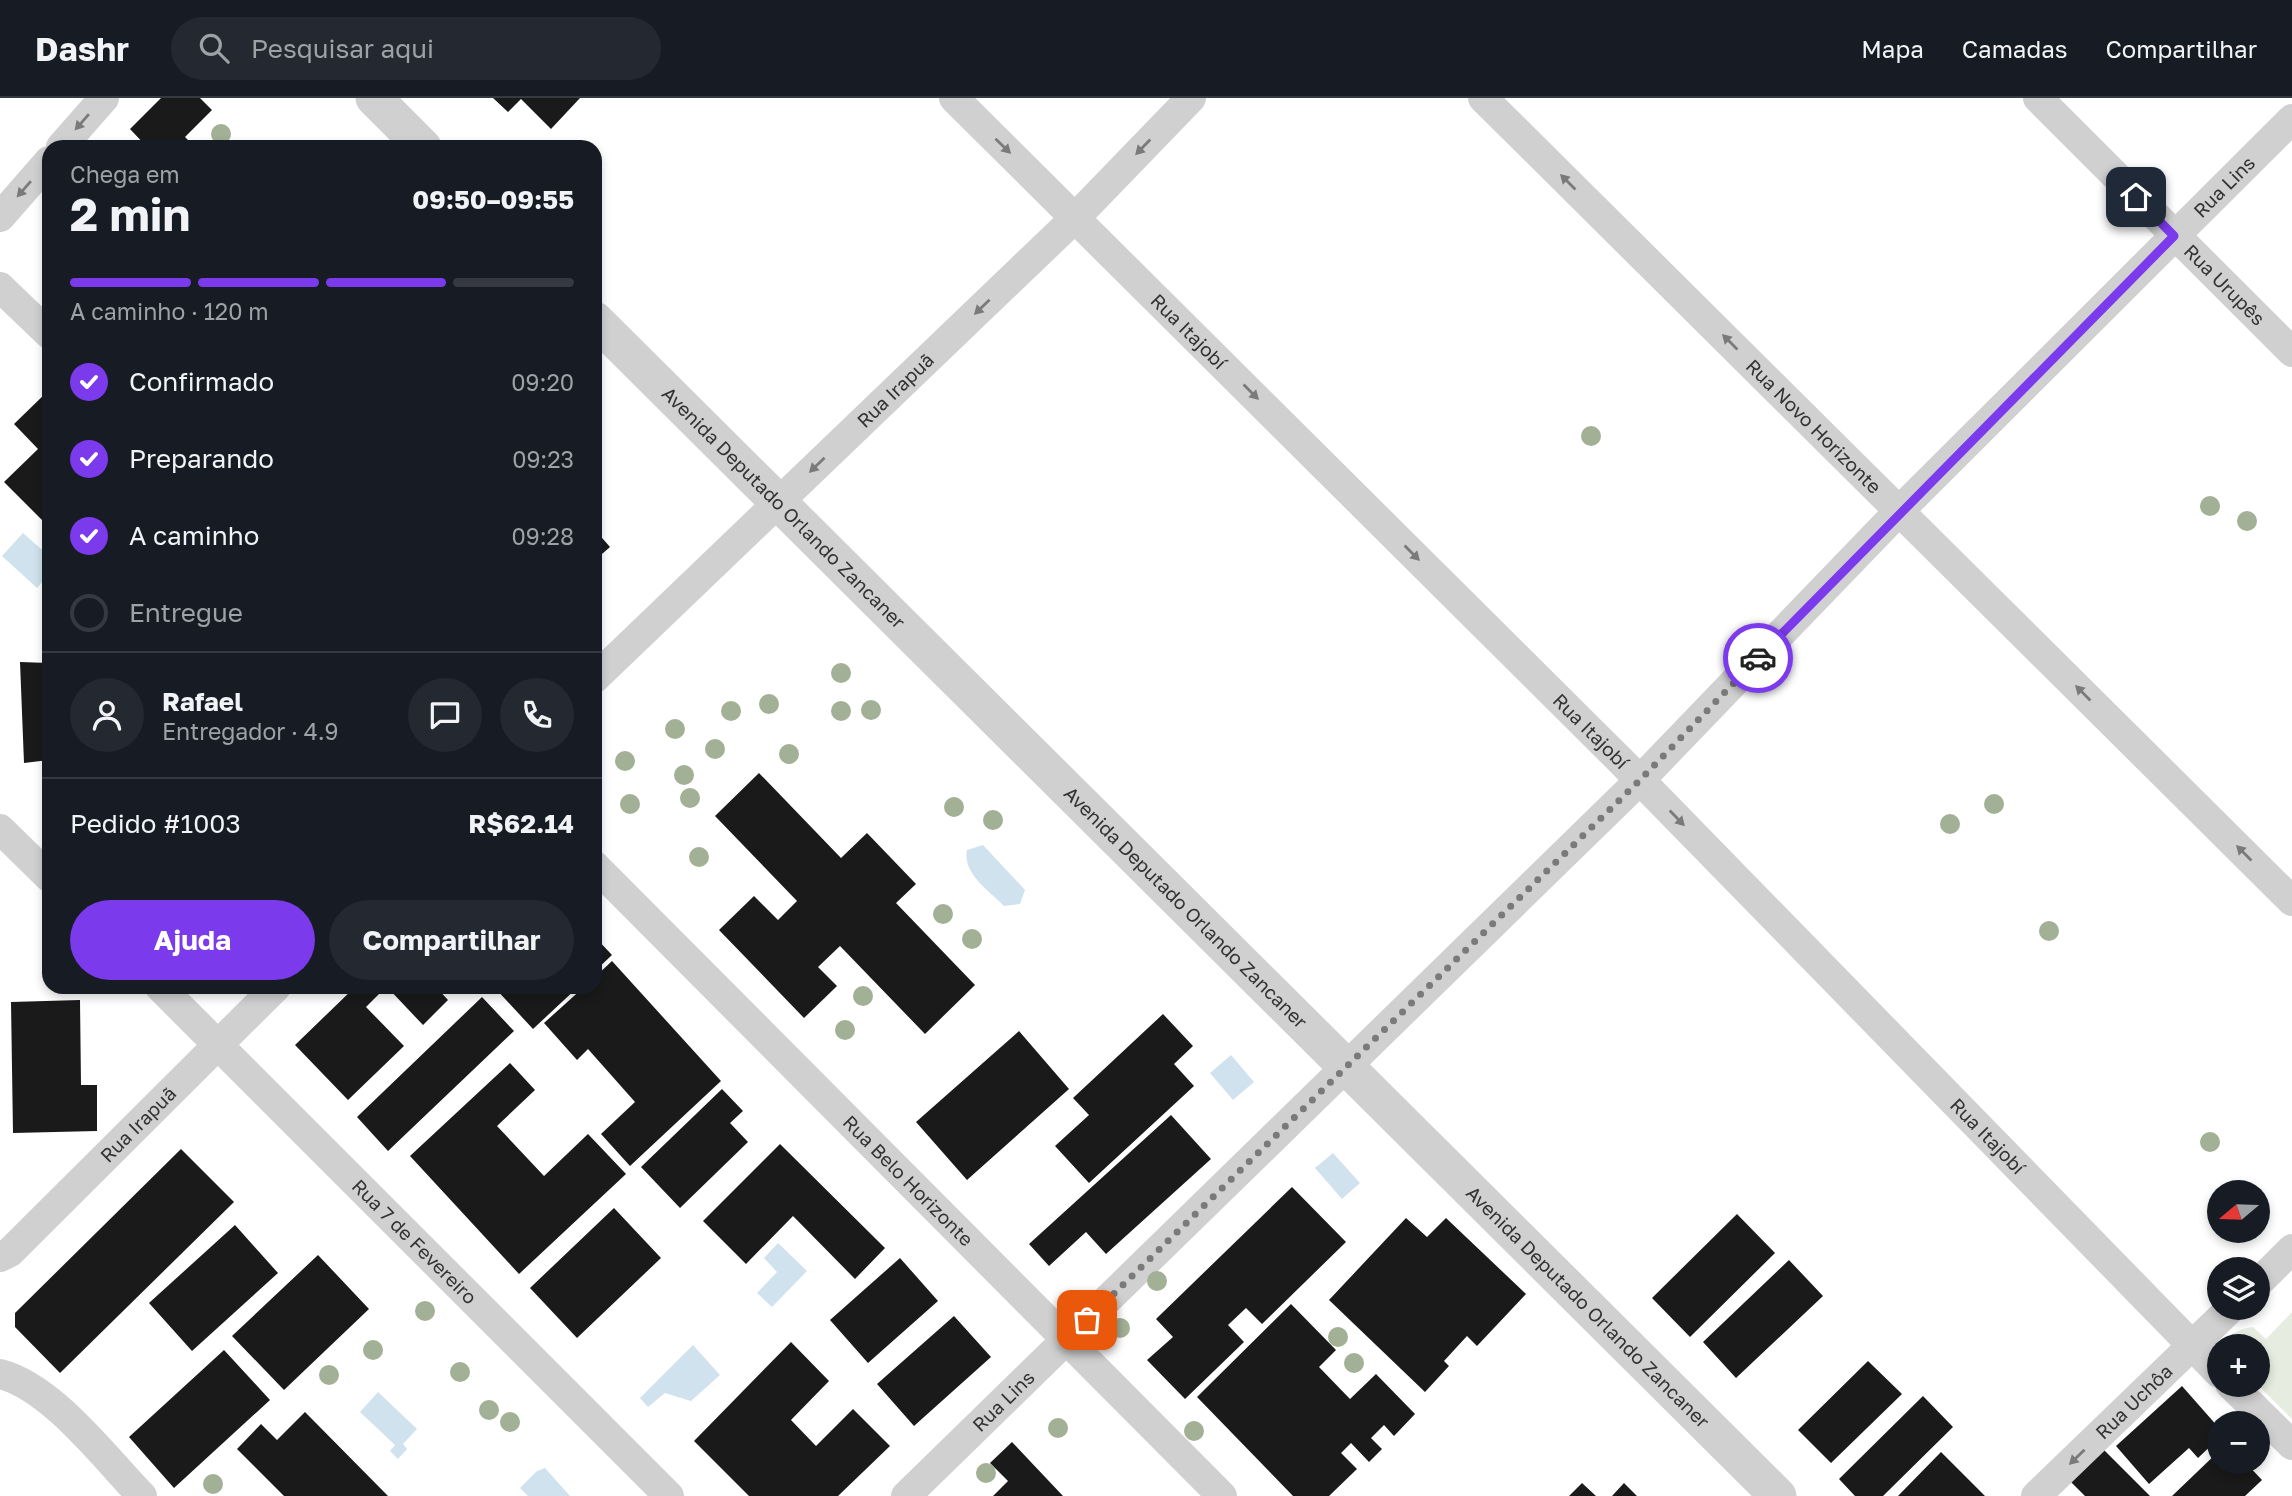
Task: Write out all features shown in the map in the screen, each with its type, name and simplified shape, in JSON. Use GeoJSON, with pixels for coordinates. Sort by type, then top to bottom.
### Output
{"type":"FeatureCollection","features":[{"type":"Feature","properties":{"kind":"street"},"geometry":{"type":"LineString","coordinates":[[67,140],[104,98]]}},
{"type":"Feature","properties":{"kind":"street"},"geometry":{"type":"LineString","coordinates":[[374,98],[416,140]]}},
{"type":"Feature","properties":{"kind":"street","name":"Rua Itajobí"},"geometry":{"type":"LineString","coordinates":[[954,98],[1640,780],[2207,1361]]}},
{"type":"Feature","properties":{"kind":"street","name":"Rua Irapuã"},"geometry":{"type":"LineString","coordinates":[[602,671],[1076,217],[1191,98]]}},
{"type":"Feature","properties":{"kind":"street","name":"Rua Novo Horizonte"},"geometry":{"type":"LineString","coordinates":[[1483,98],[2292,901]]}},
{"type":"Feature","properties":{"kind":"street","name":"Rua Urupês"},"geometry":{"type":"LineString","coordinates":[[2038,98],[2292,352]]}},
{"type":"Feature","properties":{"kind":"street","name":"Rua Lins"},"geometry":{"type":"LineString","coordinates":[[906,1496],[1640,780],[1900,510],[2292,119]]}},
{"type":"Feature","properties":{"kind":"street"},"geometry":{"type":"LineString","coordinates":[[0,217],[42,168]]}},
{"type":"Feature","properties":{"kind":"street"},"geometry":{"type":"LineString","coordinates":[[0,287],[42,327]]}},
{"type":"Feature","properties":{"kind":"street","name":"Avenida Deputado Orlando Zancaner"},"geometry":{"type":"LineString","coordinates":[[602,327],[1778,1496]]}},
{"type":"Feature","properties":{"kind":"street"},"geometry":{"type":"LineString","coordinates":[[0,829],[42,870]]}},
{"type":"Feature","properties":{"kind":"street","name":"Rua Belo Horizonte"},"geometry":{"type":"LineString","coordinates":[[602,873],[1222,1496]]}},
{"type":"Feature","properties":{"kind":"street","name":"Rua 7 de Fevereiro"},"geometry":{"type":"LineString","coordinates":[[167,994],[668,1496]]}},
{"type":"Feature","properties":{"kind":"street","name":"Rua Irapuã"},"geometry":{"type":"LineString","coordinates":[[0,1257],[10,1252],[269,994]]}},
{"type":"Feature","properties":{"kind":"street"},"geometry":{"type":"LineString","coordinates":[[2270,1271],[2292,1249]]}},
{"type":"Feature","properties":{"kind":"street","name":"Rua Uchôa"},"geometry":{"type":"LineString","coordinates":[[2036,1496],[2219,1320]]}},
{"type":"Feature","properties":{"kind":"street"},"geometry":{"type":"LineString","coordinates":[[0,1374],[15,1378],[52,1404],[142,1496]]}},
{"type":"Feature","properties":{"kind":"street"},"geometry":{"type":"LineString","coordinates":[[2243,1397],[2292,1445]]}},
{"type":"Feature","properties":{"kind":"shaded area"},"geometry":{"type":"Polygon","coordinates":[[[2292,1312],[2292,1419],[2270,1397],[2270,1335],[2292,1312]]]}},
{"type":"Feature","properties":{"kind":"shaded area"},"geometry":{"type":"Polygon","coordinates":[[[2253,1327],[2261,1334],[2234,1334],[2244,1329],[2253,1327]]]}},
{"type":"Feature","properties":{"kind":"water"},"geometry":{"type":"Polygon","coordinates":[[[23,533],[42,550],[42,582],[37,588],[2,556],[23,533]]]}},
{"type":"Feature","properties":{"kind":"water"},"geometry":{"type":"Polygon","coordinates":[[[983,845],[1025,890],[1020,904],[1004,906],[973,874],[967,850],[983,845]]]}},
{"type":"Feature","properties":{"kind":"water"},"geometry":{"type":"Polygon","coordinates":[[[1231,1055],[1254,1082],[1233,1100],[1210,1073],[1231,1055]]]}},
{"type":"Feature","properties":{"kind":"water"},"geometry":{"type":"Polygon","coordinates":[[[1333,1153],[1360,1183],[1342,1199],[1315,1168],[1333,1153]]]}},
{"type":"Feature","properties":{"kind":"water"},"geometry":{"type":"Polygon","coordinates":[[[778,1243],[807,1271],[772,1307],[757,1293],[777,1272],[764,1258],[778,1243]]]}},
{"type":"Feature","properties":{"kind":"water"},"geometry":{"type":"Polygon","coordinates":[[[693,1345],[720,1375],[691,1401],[665,1393],[648,1407],[640,1398],[693,1345]]]}},
{"type":"Feature","properties":{"kind":"water"},"geometry":{"type":"Polygon","coordinates":[[[378,1392],[417,1429],[403,1444],[407,1449],[398,1459],[390,1451],[395,1445],[360,1412],[378,1392]]]}},
{"type":"Feature","properties":{"kind":"water"},"geometry":{"type":"Polygon","coordinates":[[[545,1468],[570,1496],[528,1496],[520,1488],[537,1471],[545,1468]]]}},
{"type":"Feature","properties":{"kind":"building"},"geometry":{"type":"Polygon","coordinates":[[[161,98],[200,98],[212,110],[185,137],[188,140],[140,140],[130,129],[161,98]]]}},
{"type":"Feature","properties":{"kind":"building"},"geometry":{"type":"Polygon","coordinates":[[[493,98],[580,98],[551,129],[521,99],[508,112],[493,98]]]}},
{"type":"Feature","properties":{"kind":"building"},"geometry":{"type":"Polygon","coordinates":[[[42,397],[42,520],[4,482],[38,449],[14,424],[42,397]]]}},
{"type":"Feature","properties":{"kind":"building"},"geometry":{"type":"Polygon","coordinates":[[[602,538],[610,547],[602,554],[602,538]]]}},
{"type":"Feature","properties":{"kind":"building"},"geometry":{"type":"Polygon","coordinates":[[[20,662],[42,663],[42,761],[24,763],[20,662]]]}},
{"type":"Feature","properties":{"kind":"building"},"geometry":{"type":"Polygon","coordinates":[[[759,773],[841,858],[867,833],[916,884],[896,903],[975,985],[925,1034],[840,946],[818,967],[837,986],[804,1018],[719,930],[754,896],[778,920],[797,901],[715,816],[759,773]]]}},
{"type":"Feature","properties":{"kind":"building"},"geometry":{"type":"Polygon","coordinates":[[[602,944],[612,955],[602,964],[602,944]]]}},
{"type":"Feature","properties":{"kind":"building"},"geometry":{"type":"Polygon","coordinates":[[[612,961],[721,1081],[630,1166],[601,1134],[635,1102],[588,1049],[577,1060],[544,1023],[576,994],[602,994],[602,970],[612,961]]]}},
{"type":"Feature","properties":{"kind":"building"},"geometry":{"type":"Polygon","coordinates":[[[348,994],[379,994],[366,1007],[404,1046],[348,1100],[295,1045],[348,994]]]}},
{"type":"Feature","properties":{"kind":"building"},"geometry":{"type":"Polygon","coordinates":[[[394,994],[442,994],[448,1000],[423,1025],[394,994]]]}},
{"type":"Feature","properties":{"kind":"building"},"geometry":{"type":"Polygon","coordinates":[[[500,994],[570,994],[533,1029],[500,994]]]}},
{"type":"Feature","properties":{"kind":"building"},"geometry":{"type":"Polygon","coordinates":[[[482,997],[514,1031],[388,1151],[357,1117],[482,997]]]}},
{"type":"Feature","properties":{"kind":"building"},"geometry":{"type":"Polygon","coordinates":[[[80,1000],[81,1085],[97,1085],[97,1131],[13,1133],[11,1002],[80,1000]]]}},
{"type":"Feature","properties":{"kind":"building"},"geometry":{"type":"Polygon","coordinates":[[[1163,1014],[1193,1046],[1174,1064],[1194,1086],[1089,1183],[1055,1146],[1089,1115],[1073,1098],[1163,1014]]]}},
{"type":"Feature","properties":{"kind":"building"},"geometry":{"type":"Polygon","coordinates":[[[1019,1031],[1069,1089],[967,1180],[916,1122],[1019,1031]]]}},
{"type":"Feature","properties":{"kind":"building"},"geometry":{"type":"Polygon","coordinates":[[[510,1063],[535,1090],[497,1126],[544,1176],[588,1134],[626,1174],[519,1274],[410,1156],[510,1063]]]}},
{"type":"Feature","properties":{"kind":"building"},"geometry":{"type":"Polygon","coordinates":[[[722,1089],[743,1111],[730,1123],[748,1142],[680,1208],[641,1167],[722,1089]]]}},
{"type":"Feature","properties":{"kind":"building"},"geometry":{"type":"Polygon","coordinates":[[[1171,1115],[1211,1159],[1106,1254],[1086,1232],[1049,1266],[1029,1244],[1171,1115]]]}},
{"type":"Feature","properties":{"kind":"building"},"geometry":{"type":"Polygon","coordinates":[[[780,1144],[885,1248],[855,1279],[793,1216],[746,1264],[703,1221],[780,1144]]]}},
{"type":"Feature","properties":{"kind":"building"},"geometry":{"type":"Polygon","coordinates":[[[181,1149],[234,1202],[60,1373],[15,1327],[15,1313],[181,1149]]]}},
{"type":"Feature","properties":{"kind":"building"},"geometry":{"type":"Polygon","coordinates":[[[1292,1187],[1346,1242],[1262,1324],[1246,1308],[1228,1325],[1244,1342],[1185,1399],[1147,1360],[1173,1337],[1156,1319],[1292,1187]]]}},
{"type":"Feature","properties":{"kind":"building"},"geometry":{"type":"Polygon","coordinates":[[[614,1208],[661,1258],[577,1338],[530,1288],[614,1208]]]}},
{"type":"Feature","properties":{"kind":"building"},"geometry":{"type":"Polygon","coordinates":[[[1737,1214],[1775,1253],[1690,1337],[1652,1298],[1737,1214]]]}},
{"type":"Feature","properties":{"kind":"building"},"geometry":{"type":"Polygon","coordinates":[[[1406,1218],[1427,1237],[1446,1218],[1526,1294],[1477,1346],[1467,1336],[1444,1361],[1449,1366],[1425,1392],[1329,1300],[1406,1218]]]}},
{"type":"Feature","properties":{"kind":"building"},"geometry":{"type":"Polygon","coordinates":[[[235,1225],[278,1273],[192,1351],[149,1303],[235,1225]]]}},
{"type":"Feature","properties":{"kind":"building"},"geometry":{"type":"Polygon","coordinates":[[[318,1255],[369,1309],[284,1390],[232,1336],[318,1255]]]}},
{"type":"Feature","properties":{"kind":"building"},"geometry":{"type":"Polygon","coordinates":[[[900,1258],[938,1301],[868,1363],[830,1320],[900,1258]]]}},
{"type":"Feature","properties":{"kind":"building"},"geometry":{"type":"Polygon","coordinates":[[[1789,1260],[1823,1296],[1736,1378],[1703,1342],[1789,1260]]]}},
{"type":"Feature","properties":{"kind":"building"},"geometry":{"type":"Polygon","coordinates":[[[1291,1304],[1336,1350],[1319,1367],[1350,1399],[1376,1374],[1415,1414],[1394,1436],[1384,1425],[1371,1438],[1382,1449],[1369,1462],[1351,1443],[1341,1453],[1357,1469],[1329,1496],[1293,1496],[1197,1397],[1291,1304]]]}},
{"type":"Feature","properties":{"kind":"building"},"geometry":{"type":"Polygon","coordinates":[[[954,1316],[991,1357],[914,1426],[877,1384],[954,1316]]]}},
{"type":"Feature","properties":{"kind":"building"},"geometry":{"type":"Polygon","coordinates":[[[791,1342],[829,1381],[791,1420],[816,1446],[853,1409],[890,1446],[838,1496],[749,1496],[694,1441],[791,1342]]]}},
{"type":"Feature","properties":{"kind":"building"},"geometry":{"type":"Polygon","coordinates":[[[224,1350],[270,1400],[174,1488],[129,1437],[224,1350]]]}},
{"type":"Feature","properties":{"kind":"building"},"geometry":{"type":"Polygon","coordinates":[[[1868,1361],[1902,1394],[1831,1463],[1798,1430],[1868,1361]]]}},
{"type":"Feature","properties":{"kind":"building"},"geometry":{"type":"Polygon","coordinates":[[[2182,1386],[2207,1414],[2207,1449],[2198,1458],[2189,1448],[2149,1484],[2116,1446],[2182,1386]]]}},
{"type":"Feature","properties":{"kind":"building"},"geometry":{"type":"Polygon","coordinates":[[[1923,1396],[1953,1427],[1883,1496],[1855,1496],[1839,1479],[1923,1396]]]}},
{"type":"Feature","properties":{"kind":"building"},"geometry":{"type":"Polygon","coordinates":[[[305,1412],[388,1496],[284,1496],[237,1449],[261,1424],[277,1440],[305,1412]]]}},
{"type":"Feature","properties":{"kind":"building"},"geometry":{"type":"Polygon","coordinates":[[[1012,1442],[1063,1496],[993,1496],[1008,1481],[990,1463],[1012,1442]]]}},
{"type":"Feature","properties":{"kind":"building"},"geometry":{"type":"Polygon","coordinates":[[[2103,1449],[2150,1496],[2085,1496],[2071,1482],[2103,1449]]]}},
{"type":"Feature","properties":{"kind":"building"},"geometry":{"type":"Polygon","coordinates":[[[1941,1452],[1985,1496],[1898,1496],[1941,1452]]]}},
{"type":"Feature","properties":{"kind":"building"},"geometry":{"type":"Polygon","coordinates":[[[2207,1462],[2207,1474],[2256,1474],[2262,1480],[2245,1496],[2172,1496],[2207,1462]]]}},
{"type":"Feature","properties":{"kind":"building"},"geometry":{"type":"Polygon","coordinates":[[[1582,1483],[1596,1496],[1569,1496],[1582,1483]]]}},
{"type":"Feature","properties":{"kind":"building"},"geometry":{"type":"Polygon","coordinates":[[[1624,1483],[1637,1496],[1612,1496],[1624,1483]]]}},
{"type":"Feature","properties":{"kind":"way so far"},"geometry":{"type":"LineString","coordinates":[[1087,1320],[1640,780],[1758,658]]}},
{"type":"Feature","properties":{"kind":"route"},"geometry":{"type":"LineString","coordinates":[[1758,658],[1900,510],[2174,236],[2136,197]]}}]}
